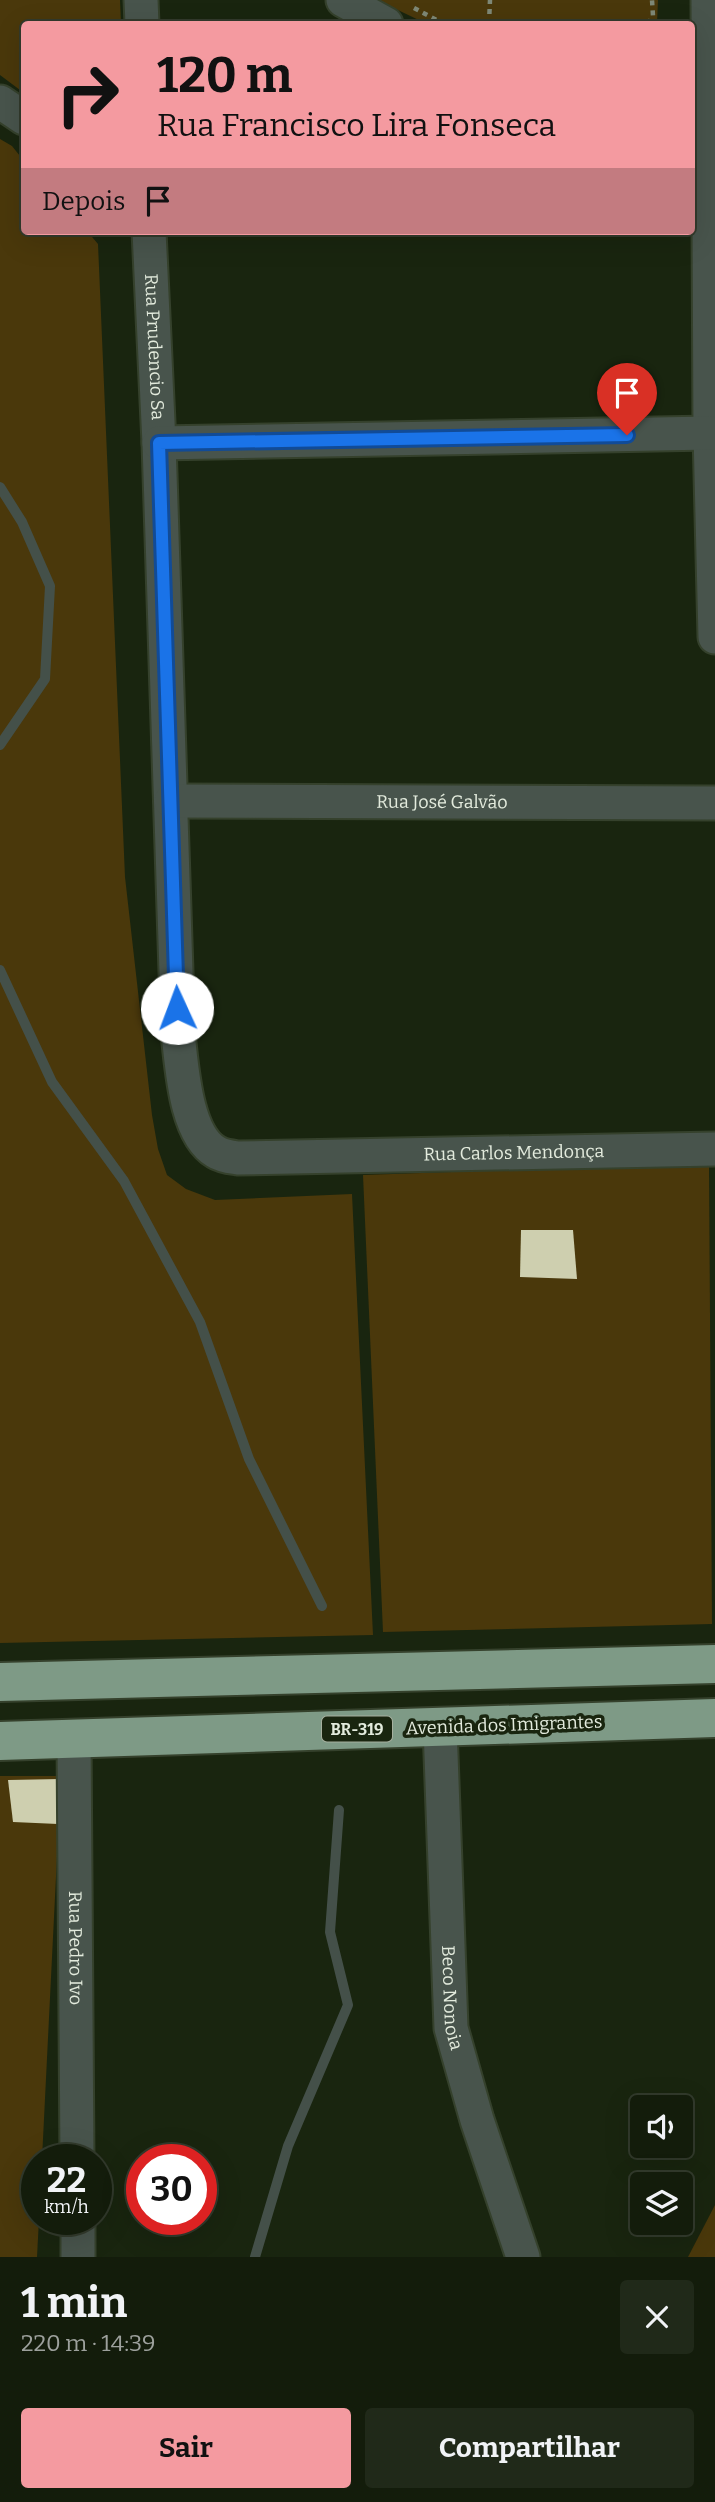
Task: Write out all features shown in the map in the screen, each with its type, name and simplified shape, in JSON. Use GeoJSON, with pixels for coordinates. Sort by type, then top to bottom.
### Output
{"type":"FeatureCollection","features":[{"type":"Feature","properties":{"kind":"highway"},"geometry":{"type":"LineString","coordinates":[[0,1682],[715,1664]]}},
{"type":"Feature","properties":{"kind":"highway","name":"Avenida dos Imigrantes"},"geometry":{"type":"LineString","coordinates":[[0,1741],[715,1718]]}},
{"type":"Feature","properties":{"kind":"street"},"geometry":{"type":"LineString","coordinates":[[141,0],[142,21]]}},
{"type":"Feature","properties":{"kind":"street"},"geometry":{"type":"LineString","coordinates":[[343,0],[398,15]]}},
{"type":"Feature","properties":{"kind":"street"},"geometry":{"type":"LineString","coordinates":[[708,0],[700,58],[700,204],[712,343],[710,433],[715,637]]}},
{"type":"Feature","properties":{"kind":"street"},"geometry":{"type":"LineString","coordinates":[[0,102],[21,116]]}},
{"type":"Feature","properties":{"kind":"street","name":"Rua Prudencio Sa"},"geometry":{"type":"LineString","coordinates":[[149,235],[159,443],[178,1034],[184,1084],[199,1135],[216,1152],[237,1158],[313,1156]]}},
{"type":"Feature","properties":{"kind":"street"},"geometry":{"type":"LineString","coordinates":[[159,443],[710,433]]}},
{"type":"Feature","properties":{"kind":"street","name":"Rua José Galvão"},"geometry":{"type":"LineString","coordinates":[[171,801],[715,803]]}},
{"type":"Feature","properties":{"kind":"street","name":"Rua Carlos Mendonça"},"geometry":{"type":"LineString","coordinates":[[313,1156],[715,1149]]}},
{"type":"Feature","properties":{"kind":"street","name":"Beco Nonoia"},"geometry":{"type":"LineString","coordinates":[[440,1727],[451,2028],[477,2120],[523,2257]]}},
{"type":"Feature","properties":{"kind":"street","name":"Rua Pedro Ivo"},"geometry":{"type":"LineString","coordinates":[[75,1738],[77,2144]]}},
{"type":"Feature","properties":{"kind":"street"},"geometry":{"type":"LineString","coordinates":[[78,2235],[78,2257]]}},
{"type":"Feature","properties":{"kind":"path"},"geometry":{"type":"LineString","coordinates":[[489,0],[489,21]]}},
{"type":"Feature","properties":{"kind":"path"},"geometry":{"type":"LineString","coordinates":[[650,21],[653,16],[652,0]]}},
{"type":"Feature","properties":{"kind":"path"},"geometry":{"type":"LineString","coordinates":[[398,15],[429,21]]}},
{"type":"Feature","properties":{"kind":"shaded area"},"geometry":{"type":"Polygon","coordinates":[[[0,0],[120,0],[121,21],[21,21],[21,91],[0,75],[0,0]]]}},
{"type":"Feature","properties":{"kind":"shaded area"},"geometry":{"type":"Polygon","coordinates":[[[377,0],[658,0],[657,21],[421,21],[377,0]]]}},
{"type":"Feature","properties":{"kind":"shaded area"},"geometry":{"type":"Polygon","coordinates":[[[0,139],[12,146],[21,157],[21,235],[90,235],[98,244],[125,877],[158,1149],[167,1175],[186,1189],[215,1200],[352,1194],[373,1635],[0,1643],[0,139]]]}},
{"type":"Feature","properties":{"kind":"shaded area"},"geometry":{"type":"Polygon","coordinates":[[[709,1163],[712,1624],[383,1632],[363,1175],[709,1163]]]}},
{"type":"Feature","properties":{"kind":"shaded area"},"geometry":{"type":"Polygon","coordinates":[[[0,1776],[61,1776],[43,2144],[21,2144],[21,2235],[38,2235],[37,2257],[0,2257],[0,1776]]]}},
{"type":"Feature","properties":{"kind":"shaded area"},"geometry":{"type":"Polygon","coordinates":[[[715,2205],[715,2257],[688,2257],[715,2205]]]}},
{"type":"Feature","properties":{"kind":"building"},"geometry":{"type":"Polygon","coordinates":[[[521,1230],[573,1230],[577,1279],[520,1277],[521,1230]]]}},
{"type":"Feature","properties":{"kind":"building"},"geometry":{"type":"Polygon","coordinates":[[[60,1779],[58,1824],[13,1822],[8,1780],[60,1779]]]}},
{"type":"Feature","properties":{"kind":"waterway"},"geometry":{"type":"LineString","coordinates":[[0,487],[22,522],[50,586],[45,679],[0,745]]}},
{"type":"Feature","properties":{"kind":"waterway"},"geometry":{"type":"LineString","coordinates":[[0,970],[52,1082],[124,1181],[200,1322],[249,1459],[322,1606]]}},
{"type":"Feature","properties":{"kind":"waterway"},"geometry":{"type":"LineString","coordinates":[[255,2257],[288,2146],[348,2005],[330,1932],[339,1810]]}},
{"type":"Feature","properties":{"kind":"route"},"geometry":{"type":"LineString","coordinates":[[177,1008],[159,443],[627,435]]}}]}
